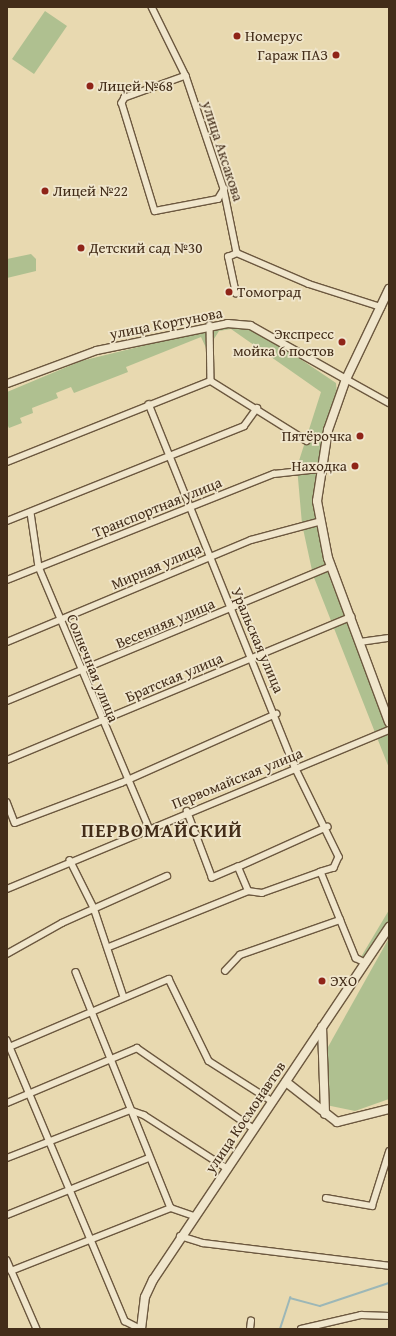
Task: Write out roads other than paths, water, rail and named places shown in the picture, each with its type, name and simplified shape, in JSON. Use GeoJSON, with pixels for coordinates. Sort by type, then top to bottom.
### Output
{"type":"FeatureCollection","features":[{"type":"Feature","properties":{"kind":"main road"},"geometry":{"type":"LineString","coordinates":[[389,289],[346,379],[320,469],[318,522],[331,566],[389,722]]}},
{"type":"Feature","properties":{"kind":"main road","name":"улица Космонавтов"},"geometry":{"type":"LineString","coordinates":[[141,1329],[145,1297],[180,1236],[228,1169],[389,927]]}},
{"type":"Feature","properties":{"kind":"main road"},"geometry":{"type":"LineString","coordinates":[[322,1027],[325,1114]]}},
{"type":"Feature","properties":{"kind":"main road"},"geometry":{"type":"LineString","coordinates":[[286,1082],[325,1114],[343,1122],[389,1109]]}},
{"type":"Feature","properties":{"kind":"street","name":"улица Аксакова"},"geometry":{"type":"LineString","coordinates":[[152,7],[186,76],[224,189],[237,254]]}},
{"type":"Feature","properties":{"kind":"street"},"geometry":{"type":"LineString","coordinates":[[186,76],[125,98],[122,103],[155,211],[218,199],[224,189]]}},
{"type":"Feature","properties":{"kind":"street"},"geometry":{"type":"LineString","coordinates":[[236,294],[228,257],[237,254],[309,284],[381,307]]}},
{"type":"Feature","properties":{"kind":"street"},"geometry":{"type":"LineString","coordinates":[[210,325],[212,380]]}},
{"type":"Feature","properties":{"kind":"street","name":"улица Кортунова"},"geometry":{"type":"LineString","coordinates":[[7,383],[96,350],[210,325],[250,325],[346,379]]}},
{"type":"Feature","properties":{"kind":"street"},"geometry":{"type":"LineString","coordinates":[[346,379],[389,403]]}},
{"type":"Feature","properties":{"kind":"street"},"geometry":{"type":"LineString","coordinates":[[7,462],[212,380]]}},
{"type":"Feature","properties":{"kind":"street"},"geometry":{"type":"LineString","coordinates":[[212,380],[307,440]]}},
{"type":"Feature","properties":{"kind":"street","name":"Уральская улица"},"geometry":{"type":"LineString","coordinates":[[150,404],[210,557],[276,714],[295,767],[327,827],[339,857],[338,865],[321,872]]}},
{"type":"Feature","properties":{"kind":"street"},"geometry":{"type":"LineString","coordinates":[[7,521],[31,513],[244,426],[257,408]]}},
{"type":"Feature","properties":{"kind":"street","name":"Транспортная улица"},"geometry":{"type":"LineString","coordinates":[[7,580],[190,506],[274,474],[320,469]]}},
{"type":"Feature","properties":{"kind":"street","name":"Солнечная улица"},"geometry":{"type":"LineString","coordinates":[[31,513],[39,567],[126,780],[149,827]]}},
{"type":"Feature","properties":{"kind":"street","name":"Мирная улица"},"geometry":{"type":"LineString","coordinates":[[7,642],[210,557],[274,532],[318,522]]}},
{"type":"Feature","properties":{"kind":"street","name":"Весенняя улица"},"geometry":{"type":"LineString","coordinates":[[7,701],[331,566]]}},
{"type":"Feature","properties":{"kind":"street","name":"Братская улица"},"geometry":{"type":"LineString","coordinates":[[7,760],[351,617]]}},
{"type":"Feature","properties":{"kind":"street"},"geometry":{"type":"LineString","coordinates":[[360,642],[389,638]]}},
{"type":"Feature","properties":{"kind":"street"},"geometry":{"type":"LineString","coordinates":[[7,802],[15,823],[126,780],[276,714]]}},
{"type":"Feature","properties":{"kind":"street","name":"Первомайская улица"},"geometry":{"type":"LineString","coordinates":[[7,889],[70,860],[149,827],[389,730]]}},
{"type":"Feature","properties":{"kind":"street"},"geometry":{"type":"LineString","coordinates":[[187,812],[212,878],[327,827]]}},
{"type":"Feature","properties":{"kind":"street"},"geometry":{"type":"LineString","coordinates":[[70,860],[94,908],[109,947],[124,998]]}},
{"type":"Feature","properties":{"kind":"street"},"geometry":{"type":"LineString","coordinates":[[238,867],[248,891]]}},
{"type":"Feature","properties":{"kind":"street"},"geometry":{"type":"LineString","coordinates":[[109,947],[248,891],[262,893],[321,872],[356,958],[366,963]]}},
{"type":"Feature","properties":{"kind":"street"},"geometry":{"type":"LineString","coordinates":[[7,954],[94,908],[167,876]]}},
{"type":"Feature","properties":{"kind":"street"},"geometry":{"type":"LineString","coordinates":[[226,971],[240,955],[340,920]]}},
{"type":"Feature","properties":{"kind":"street"},"geometry":{"type":"LineString","coordinates":[[76,972],[149,1158],[171,1208]]}},
{"type":"Feature","properties":{"kind":"street"},"geometry":{"type":"LineString","coordinates":[[8,1048],[91,1011],[169,979],[209,1061],[272,1101]]}},
{"type":"Feature","properties":{"kind":"street"},"geometry":{"type":"LineString","coordinates":[[7,1040],[8,1048],[52,1140],[125,1321],[141,1329]]}},
{"type":"Feature","properties":{"kind":"street"},"geometry":{"type":"LineString","coordinates":[[7,1103],[110,1061],[136,1048],[254,1129]]}},
{"type":"Feature","properties":{"kind":"street"},"geometry":{"type":"LineString","coordinates":[[7,1158],[130,1110],[144,1115],[228,1169]]}},
{"type":"Feature","properties":{"kind":"street"},"geometry":{"type":"LineString","coordinates":[[326,1198],[372,1206],[389,1152]]}},
{"type":"Feature","properties":{"kind":"street"},"geometry":{"type":"LineString","coordinates":[[7,1215],[149,1158]]}},
{"type":"Feature","properties":{"kind":"street"},"geometry":{"type":"LineString","coordinates":[[11,1271],[171,1208],[194,1216]]}},
{"type":"Feature","properties":{"kind":"street"},"geometry":{"type":"LineString","coordinates":[[180,1236],[204,1243],[389,1266]]}},
{"type":"Feature","properties":{"kind":"street"},"geometry":{"type":"LineString","coordinates":[[7,1260],[37,1329]]}},
{"type":"Feature","properties":{"kind":"street"},"geometry":{"type":"LineString","coordinates":[[301,1329],[361,1315],[389,1316]]}},
{"type":"Feature","properties":{"kind":"street"},"geometry":{"type":"LineString","coordinates":[[250,1329],[251,1321]]}},
{"type":"Feature","properties":{"kind":"waterway"},"geometry":{"type":"LineString","coordinates":[[280,1329],[290,1298],[320,1306],[389,1283]]}},
{"type":"Feature","properties":{"kind":"place","name":"Номерус"},"geometry":{"type":"Point","coordinates":[237,36]}},
{"type":"Feature","properties":{"kind":"place","name":"Гараж ПАЗ"},"geometry":{"type":"Point","coordinates":[336,55]}},
{"type":"Feature","properties":{"kind":"place","name":"Лицей №68"},"geometry":{"type":"Point","coordinates":[90,86]}},
{"type":"Feature","properties":{"kind":"place","name":"Лицей №22"},"geometry":{"type":"Point","coordinates":[45,191]}},
{"type":"Feature","properties":{"kind":"place","name":"Детский сад №30"},"geometry":{"type":"Point","coordinates":[81,248]}},
{"type":"Feature","properties":{"kind":"place","name":"Томоград"},"geometry":{"type":"Point","coordinates":[229,292]}},
{"type":"Feature","properties":{"kind":"place","name":"Экспресс мойка 6 постов"},"geometry":{"type":"Point","coordinates":[342,342]}},
{"type":"Feature","properties":{"kind":"place","name":"Пятёрочка"},"geometry":{"type":"Point","coordinates":[360,436]}},
{"type":"Feature","properties":{"kind":"place","name":"Находка"},"geometry":{"type":"Point","coordinates":[355,466]}},
{"type":"Feature","properties":{"kind":"place","name":"ЭХО"},"geometry":{"type":"Point","coordinates":[322,981]}},
{"type":"Feature","properties":{"kind":"district","name":"ПЕРВОМАЙСКИЙ"},"geometry":{"type":"Point","coordinates":[162,831]}}]}
